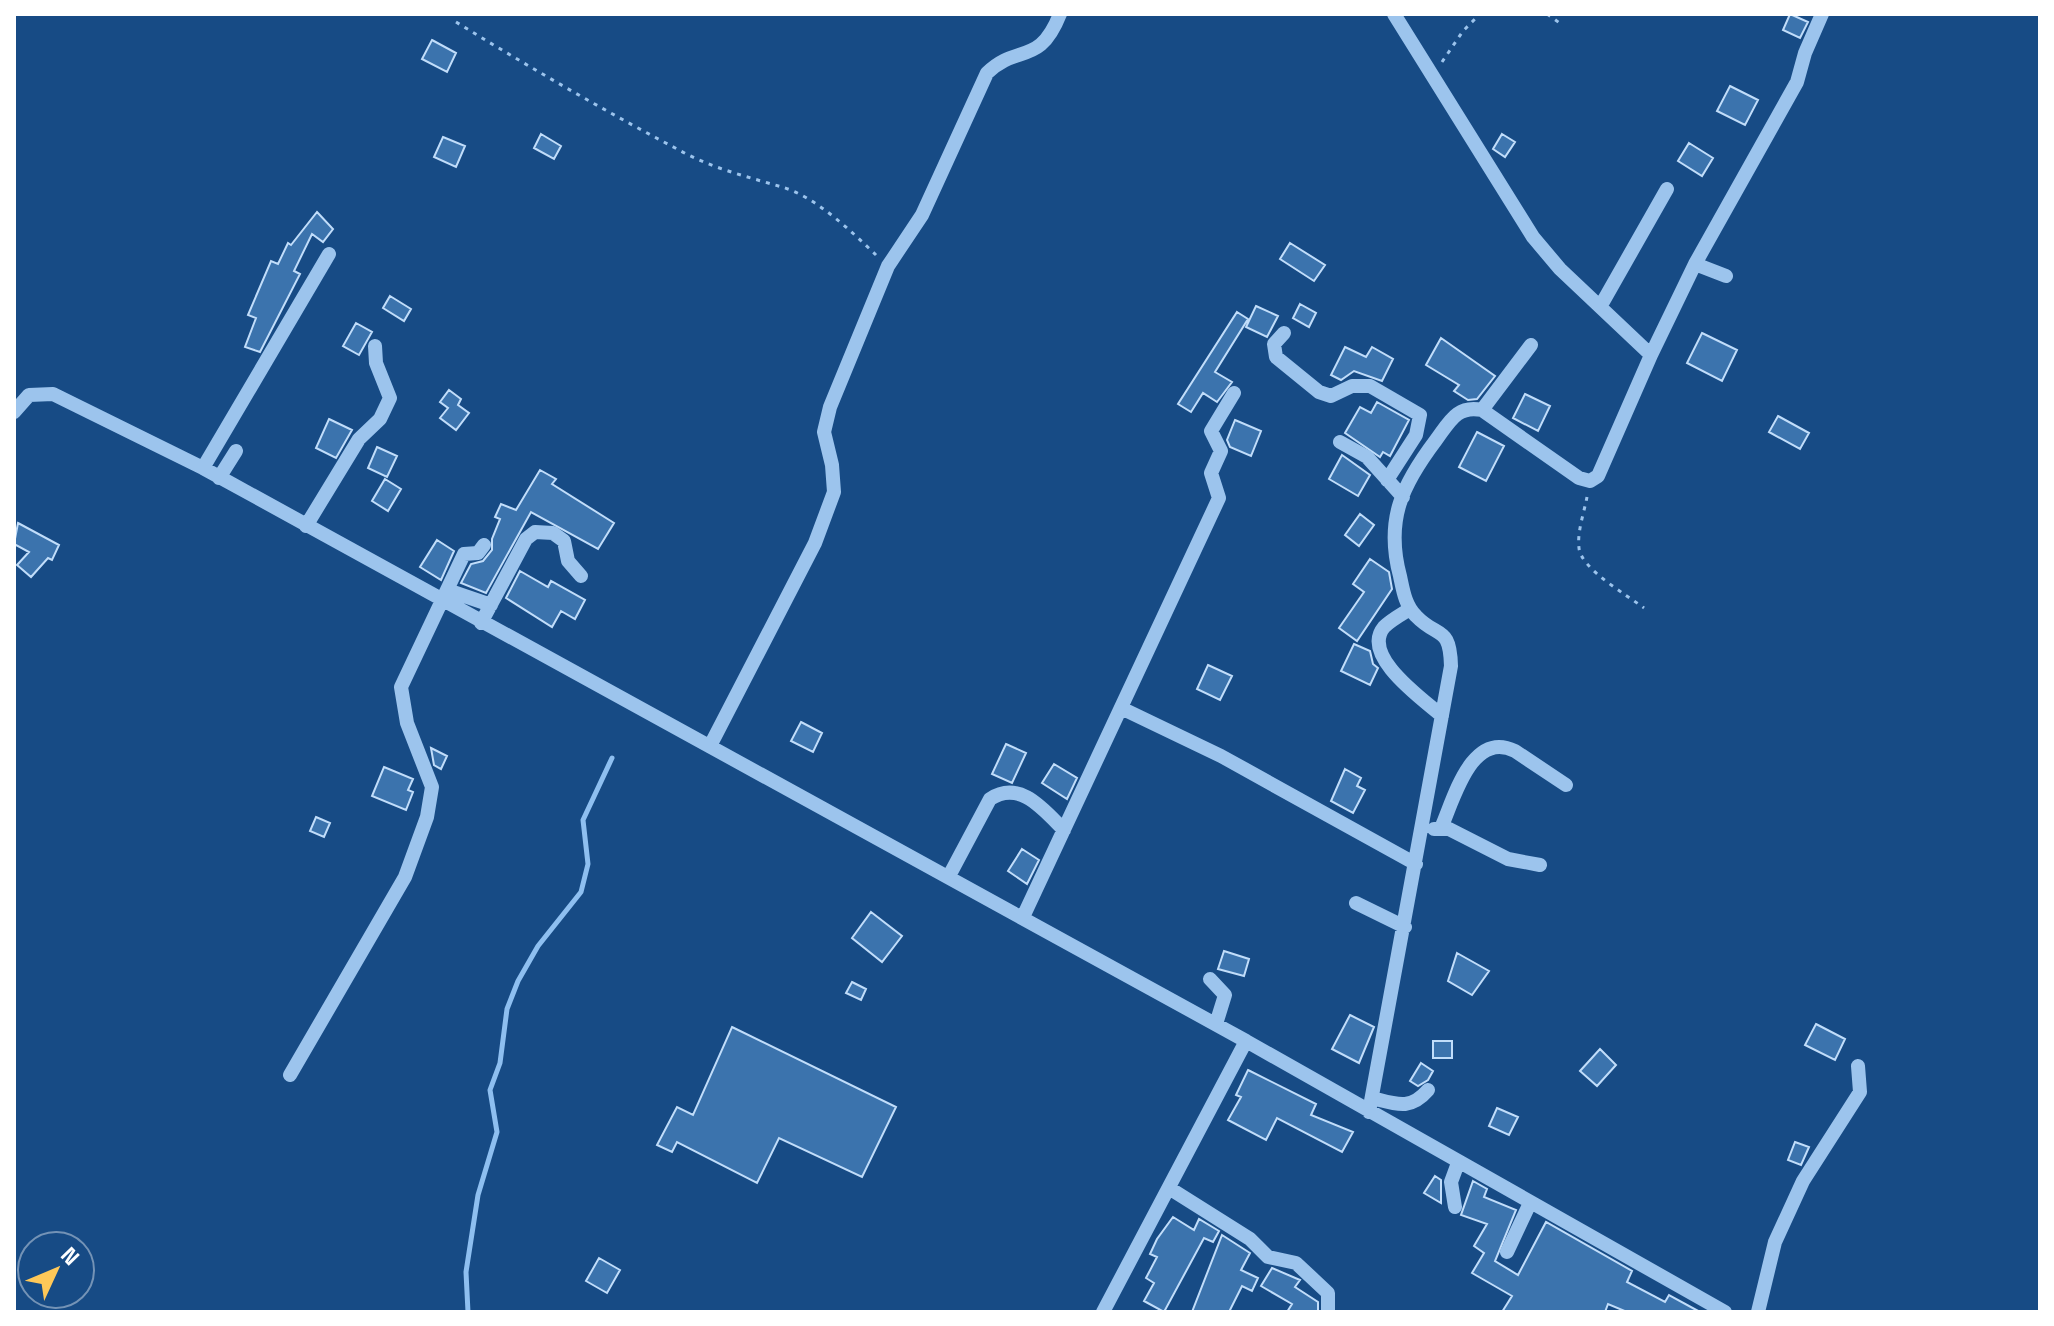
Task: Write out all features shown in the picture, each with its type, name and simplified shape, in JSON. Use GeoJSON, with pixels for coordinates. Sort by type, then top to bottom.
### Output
{"type":"FeatureCollection","features":[{"type":"Feature","properties":{"kind":"street"},"geometry":{"type":"LineString","coordinates":[[710,746],[815,543],[834,492],[832,465],[824,432],[830,407],[888,266],[922,215],[987,73],[999,61],[1036,51],[1052,35],[1060,14]]}},
{"type":"Feature","properties":{"kind":"street"},"geometry":{"type":"LineString","coordinates":[[1394,14],[1533,237],[1560,269],[1651,355]]}},
{"type":"Feature","properties":{"kind":"street"},"geometry":{"type":"LineString","coordinates":[[1370,1105],[1451,666],[1451,643],[1410,609],[1392,547],[1403,497],[1417,465],[1458,411],[1469,408],[1482,410],[1579,478],[1590,481],[1598,476],[1695,264],[1797,82],[1805,53],[1822,14]]}},
{"type":"Feature","properties":{"kind":"street"},"geometry":{"type":"LineString","coordinates":[[1600,307],[1667,189]]}},
{"type":"Feature","properties":{"kind":"street"},"geometry":{"type":"LineString","coordinates":[[203,468],[329,254]]}},
{"type":"Feature","properties":{"kind":"street"},"geometry":{"type":"LineString","coordinates":[[1695,264],[1726,276]]}},
{"type":"Feature","properties":{"kind":"street"},"geometry":{"type":"LineString","coordinates":[[1284,333],[1274,344],[1276,357],[1319,392],[1331,396],[1352,386],[1370,386],[1420,415],[1416,435],[1387,480]]}},
{"type":"Feature","properties":{"kind":"street"},"geometry":{"type":"LineString","coordinates":[[1482,410],[1531,345]]}},
{"type":"Feature","properties":{"kind":"street"},"geometry":{"type":"LineString","coordinates":[[306,526],[359,439],[380,419],[390,398],[376,363],[375,346]]}},
{"type":"Feature","properties":{"kind":"street"},"geometry":{"type":"LineString","coordinates":[[1023,917],[1219,498],[1211,473],[1221,451],[1211,431],[1234,393]]}},
{"type":"Feature","properties":{"kind":"street"},"geometry":{"type":"LineString","coordinates":[[14,412],[29,395],[53,394],[203,468],[306,526],[444,596],[481,623],[1246,1041],[1370,1105],[1458,1163],[1702,1307],[1725,1312]]}},
{"type":"Feature","properties":{"kind":"street"},"geometry":{"type":"LineString","coordinates":[[1340,442],[1367,457],[1403,497]]}},
{"type":"Feature","properties":{"kind":"street"},"geometry":{"type":"LineString","coordinates":[[219,478],[236,451]]}},
{"type":"Feature","properties":{"kind":"street"},"geometry":{"type":"LineString","coordinates":[[481,623],[526,539],[535,532],[553,533],[564,541],[568,561],[581,576]]}},
{"type":"Feature","properties":{"kind":"street"},"geometry":{"type":"LineString","coordinates":[[290,1075],[405,877],[427,817],[432,787],[407,723],[401,687],[464,554],[478,553],[484,545]]}},
{"type":"Feature","properties":{"kind":"street"},"geometry":{"type":"LineString","coordinates":[[444,596],[491,605]]}},
{"type":"Feature","properties":{"kind":"street"},"geometry":{"type":"LineString","coordinates":[[1410,609],[1382,629],[1380,638],[1386,664],[1442,716]]}},
{"type":"Feature","properties":{"kind":"street"},"geometry":{"type":"LineString","coordinates":[[1121,708],[1221,756],[1416,864]]}},
{"type":"Feature","properties":{"kind":"street"},"geometry":{"type":"LineString","coordinates":[[1441,828],[1478,753],[1506,747],[1566,785]]}},
{"type":"Feature","properties":{"kind":"street"},"geometry":{"type":"LineString","coordinates":[[949,876],[990,799],[997,794],[1018,793],[1032,799],[1064,830]]}},
{"type":"Feature","properties":{"kind":"street"},"geometry":{"type":"LineString","coordinates":[[1422,831],[1441,828],[1508,859],[1540,865]]}},
{"type":"Feature","properties":{"kind":"street"},"geometry":{"type":"LineString","coordinates":[[1356,903],[1405,927]]}},
{"type":"Feature","properties":{"kind":"street"},"geometry":{"type":"LineString","coordinates":[[1210,979],[1225,995],[1216,1024]]}},
{"type":"Feature","properties":{"kind":"street"},"geometry":{"type":"LineString","coordinates":[[1103,1312],[1246,1041]]}},
{"type":"Feature","properties":{"kind":"street"},"geometry":{"type":"LineString","coordinates":[[1758,1312],[1775,1242],[1803,1181],[1860,1092],[1858,1066]]}},
{"type":"Feature","properties":{"kind":"street"},"geometry":{"type":"LineString","coordinates":[[1370,1105],[1408,1106],[1415,1104],[1428,1090]]}},
{"type":"Feature","properties":{"kind":"street"},"geometry":{"type":"LineString","coordinates":[[1455,1207],[1451,1178],[1458,1163]]}},
{"type":"Feature","properties":{"kind":"street"},"geometry":{"type":"LineString","coordinates":[[1169,1188],[1250,1239],[1268,1257],[1296,1263],[1328,1293],[1328,1312]]}},
{"type":"Feature","properties":{"kind":"street"},"geometry":{"type":"LineString","coordinates":[[1507,1252],[1530,1203]]}},
{"type":"Feature","properties":{"kind":"path"},"geometry":{"type":"LineString","coordinates":[[1433,76],[1463,31],[1480,14]]}},
{"type":"Feature","properties":{"kind":"path"},"geometry":{"type":"LineString","coordinates":[[1547,14],[1561,24]]}},
{"type":"Feature","properties":{"kind":"path"},"geometry":{"type":"LineString","coordinates":[[456,22],[550,80],[681,152],[758,182],[784,187],[810,200],[888,266]]}},
{"type":"Feature","properties":{"kind":"path"},"geometry":{"type":"LineString","coordinates":[[1590,481],[1581,528],[1581,557],[1602,578],[1644,608]]}},
{"type":"Feature","properties":{"kind":"building"},"geometry":{"type":"Polygon","coordinates":[[[1790,14],[1808,22],[1800,38],[1783,30],[1790,14]]]}},
{"type":"Feature","properties":{"kind":"building"},"geometry":{"type":"Polygon","coordinates":[[[432,40],[456,53],[447,72],[422,59],[432,40]]]}},
{"type":"Feature","properties":{"kind":"building"},"geometry":{"type":"Polygon","coordinates":[[[1730,86],[1758,100],[1745,125],[1717,111],[1730,86]]]}},
{"type":"Feature","properties":{"kind":"building"},"geometry":{"type":"Polygon","coordinates":[[[541,134],[561,146],[554,159],[534,148],[541,134]]]}},
{"type":"Feature","properties":{"kind":"building"},"geometry":{"type":"Polygon","coordinates":[[[1502,134],[1515,142],[1505,157],[1493,149],[1502,134]]]}},
{"type":"Feature","properties":{"kind":"building"},"geometry":{"type":"Polygon","coordinates":[[[443,137],[465,146],[456,167],[434,157],[443,137]]]}},
{"type":"Feature","properties":{"kind":"building"},"geometry":{"type":"Polygon","coordinates":[[[1689,143],[1713,158],[1702,176],[1678,161],[1689,143]]]}},
{"type":"Feature","properties":{"kind":"building"},"geometry":{"type":"Polygon","coordinates":[[[317,212],[333,229],[323,242],[312,234],[294,271],[300,274],[260,352],[245,347],[256,318],[248,315],[271,261],[278,264],[288,243],[291,245],[317,212]]]}},
{"type":"Feature","properties":{"kind":"building"},"geometry":{"type":"Polygon","coordinates":[[[1290,243],[1325,265],[1314,281],[1280,259],[1290,243]]]}},
{"type":"Feature","properties":{"kind":"building"},"geometry":{"type":"Polygon","coordinates":[[[390,296],[411,309],[404,321],[383,308],[390,296]]]}},
{"type":"Feature","properties":{"kind":"building"},"geometry":{"type":"Polygon","coordinates":[[[1300,304],[1316,313],[1309,327],[1293,318],[1300,304]]]}},
{"type":"Feature","properties":{"kind":"building"},"geometry":{"type":"Polygon","coordinates":[[[1256,306],[1278,316],[1267,337],[1246,327],[1256,306]]]}},
{"type":"Feature","properties":{"kind":"building"},"geometry":{"type":"Polygon","coordinates":[[[1237,312],[1248,319],[1215,372],[1232,382],[1217,402],[1203,393],[1191,412],[1178,404],[1237,312]]]}},
{"type":"Feature","properties":{"kind":"building"},"geometry":{"type":"Polygon","coordinates":[[[356,323],[372,332],[359,355],[343,346],[356,323]]]}},
{"type":"Feature","properties":{"kind":"building"},"geometry":{"type":"Polygon","coordinates":[[[1702,333],[1737,350],[1722,381],[1687,363],[1702,333]]]}},
{"type":"Feature","properties":{"kind":"building"},"geometry":{"type":"Polygon","coordinates":[[[1441,338],[1495,376],[1477,399],[1468,400],[1454,391],[1459,385],[1426,365],[1441,338]]]}},
{"type":"Feature","properties":{"kind":"building"},"geometry":{"type":"Polygon","coordinates":[[[1345,347],[1366,357],[1372,347],[1393,359],[1382,381],[1354,371],[1341,380],[1331,375],[1345,347]]]}},
{"type":"Feature","properties":{"kind":"building"},"geometry":{"type":"Polygon","coordinates":[[[449,390],[461,399],[458,405],[469,413],[456,430],[440,418],[448,408],[440,402],[449,390]]]}},
{"type":"Feature","properties":{"kind":"building"},"geometry":{"type":"Polygon","coordinates":[[[1525,394],[1550,406],[1538,431],[1513,418],[1525,394]]]}},
{"type":"Feature","properties":{"kind":"building"},"geometry":{"type":"Polygon","coordinates":[[[1377,402],[1409,420],[1390,456],[1383,452],[1380,457],[1345,433],[1360,407],[1371,413],[1377,402]]]}},
{"type":"Feature","properties":{"kind":"building"},"geometry":{"type":"Polygon","coordinates":[[[1778,416],[1809,433],[1800,449],[1769,432],[1778,416]]]}},
{"type":"Feature","properties":{"kind":"building"},"geometry":{"type":"Polygon","coordinates":[[[329,419],[352,430],[336,458],[316,448],[329,419]]]}},
{"type":"Feature","properties":{"kind":"building"},"geometry":{"type":"Polygon","coordinates":[[[1235,420],[1261,431],[1251,456],[1230,447],[1227,440],[1235,420]]]}},
{"type":"Feature","properties":{"kind":"building"},"geometry":{"type":"Polygon","coordinates":[[[1477,432],[1504,446],[1486,481],[1459,467],[1477,432]]]}},
{"type":"Feature","properties":{"kind":"building"},"geometry":{"type":"Polygon","coordinates":[[[377,447],[397,456],[387,477],[368,468],[377,447]]]}},
{"type":"Feature","properties":{"kind":"building"},"geometry":{"type":"Polygon","coordinates":[[[1342,455],[1370,475],[1358,496],[1329,479],[1342,455]]]}},
{"type":"Feature","properties":{"kind":"building"},"geometry":{"type":"Polygon","coordinates":[[[540,470],[556,479],[552,484],[614,523],[598,549],[531,512],[486,593],[461,583],[471,564],[483,561],[492,550],[492,539],[500,519],[495,517],[501,504],[516,510],[540,470]]]}},
{"type":"Feature","properties":{"kind":"building"},"geometry":{"type":"Polygon","coordinates":[[[385,479],[401,489],[388,511],[372,501],[385,479]]]}},
{"type":"Feature","properties":{"kind":"building"},"geometry":{"type":"Polygon","coordinates":[[[1360,514],[1374,525],[1359,546],[1345,535],[1360,514]]]}},
{"type":"Feature","properties":{"kind":"building"},"geometry":{"type":"Polygon","coordinates":[[[18,523],[59,545],[52,560],[48,558],[31,577],[17,565],[29,552],[14,544],[18,523]]]}},
{"type":"Feature","properties":{"kind":"building"},"geometry":{"type":"Polygon","coordinates":[[[437,540],[454,551],[441,580],[420,567],[437,540]]]}},
{"type":"Feature","properties":{"kind":"building"},"geometry":{"type":"Polygon","coordinates":[[[1370,559],[1389,572],[1392,589],[1357,641],[1339,628],[1364,592],[1353,584],[1370,559]]]}},
{"type":"Feature","properties":{"kind":"building"},"geometry":{"type":"Polygon","coordinates":[[[520,571],[548,587],[551,581],[585,600],[575,619],[561,611],[552,627],[506,598],[520,571]]]}},
{"type":"Feature","properties":{"kind":"building"},"geometry":{"type":"Polygon","coordinates":[[[1354,644],[1370,651],[1373,664],[1378,668],[1370,685],[1341,671],[1354,644]]]}},
{"type":"Feature","properties":{"kind":"building"},"geometry":{"type":"Polygon","coordinates":[[[1208,665],[1232,676],[1220,700],[1197,689],[1208,665]]]}},
{"type":"Feature","properties":{"kind":"building"},"geometry":{"type":"Polygon","coordinates":[[[801,722],[822,733],[813,752],[791,741],[801,722]]]}},
{"type":"Feature","properties":{"kind":"building"},"geometry":{"type":"Polygon","coordinates":[[[1006,744],[1026,753],[1012,783],[992,774],[1006,744]]]}},
{"type":"Feature","properties":{"kind":"building"},"geometry":{"type":"Polygon","coordinates":[[[431,748],[447,756],[441,769],[434,765],[431,748]]]}},
{"type":"Feature","properties":{"kind":"building"},"geometry":{"type":"Polygon","coordinates":[[[1054,764],[1077,778],[1067,799],[1042,783],[1054,764]]]}},
{"type":"Feature","properties":{"kind":"building"},"geometry":{"type":"Polygon","coordinates":[[[384,767],[413,779],[408,790],[413,792],[406,810],[372,796],[384,767]]]}},
{"type":"Feature","properties":{"kind":"building"},"geometry":{"type":"Polygon","coordinates":[[[1345,769],[1361,778],[1357,786],[1365,790],[1353,813],[1331,801],[1345,769]]]}},
{"type":"Feature","properties":{"kind":"building"},"geometry":{"type":"Polygon","coordinates":[[[316,817],[330,823],[324,837],[310,831],[316,817]]]}},
{"type":"Feature","properties":{"kind":"building"},"geometry":{"type":"Polygon","coordinates":[[[1022,849],[1039,860],[1027,884],[1008,871],[1022,849]]]}},
{"type":"Feature","properties":{"kind":"building"},"geometry":{"type":"Polygon","coordinates":[[[871,912],[902,936],[882,962],[852,938],[871,912]]]}},
{"type":"Feature","properties":{"kind":"building"},"geometry":{"type":"Polygon","coordinates":[[[1224,951],[1249,959],[1244,976],[1218,969],[1224,951]]]}},
{"type":"Feature","properties":{"kind":"building"},"geometry":{"type":"Polygon","coordinates":[[[1457,953],[1489,971],[1472,995],[1448,981],[1457,953]]]}},
{"type":"Feature","properties":{"kind":"building"},"geometry":{"type":"Polygon","coordinates":[[[852,982],[866,989],[861,1000],[846,993],[852,982]]]}},
{"type":"Feature","properties":{"kind":"building"},"geometry":{"type":"Polygon","coordinates":[[[1350,1015],[1374,1027],[1359,1063],[1332,1049],[1350,1015]]]}},
{"type":"Feature","properties":{"kind":"building"},"geometry":{"type":"Polygon","coordinates":[[[1816,1024],[1845,1039],[1835,1060],[1805,1045],[1816,1024]]]}},
{"type":"Feature","properties":{"kind":"building"},"geometry":{"type":"Polygon","coordinates":[[[732,1027],[896,1107],[862,1177],[779,1138],[757,1183],[677,1142],[672,1152],[657,1145],[677,1107],[693,1115],[732,1027]]]}},
{"type":"Feature","properties":{"kind":"building"},"geometry":{"type":"Polygon","coordinates":[[[1433,1041],[1452,1041],[1452,1058],[1433,1058],[1433,1041]]]}},
{"type":"Feature","properties":{"kind":"building"},"geometry":{"type":"Polygon","coordinates":[[[1600,1049],[1616,1065],[1597,1086],[1580,1071],[1600,1049]]]}},
{"type":"Feature","properties":{"kind":"building"},"geometry":{"type":"Polygon","coordinates":[[[1421,1063],[1433,1071],[1428,1080],[1418,1086],[1410,1081],[1421,1063]]]}},
{"type":"Feature","properties":{"kind":"building"},"geometry":{"type":"Polygon","coordinates":[[[1248,1070],[1316,1104],[1311,1115],[1353,1132],[1342,1152],[1277,1118],[1266,1140],[1228,1120],[1241,1097],[1236,1095],[1248,1070]]]}},
{"type":"Feature","properties":{"kind":"building"},"geometry":{"type":"Polygon","coordinates":[[[1497,1108],[1518,1117],[1509,1135],[1489,1126],[1497,1108]]]}},
{"type":"Feature","properties":{"kind":"building"},"geometry":{"type":"Polygon","coordinates":[[[1795,1142],[1809,1147],[1801,1165],[1788,1160],[1795,1142]]]}},
{"type":"Feature","properties":{"kind":"building"},"geometry":{"type":"Polygon","coordinates":[[[1435,1176],[1441,1180],[1441,1203],[1424,1193],[1435,1176]]]}},
{"type":"Feature","properties":{"kind":"building"},"geometry":{"type":"Polygon","coordinates":[[[1473,1181],[1487,1189],[1484,1197],[1516,1210],[1495,1261],[1518,1275],[1546,1222],[1632,1271],[1627,1282],[1665,1302],[1669,1295],[1700,1312],[1627,1312],[1608,1304],[1605,1312],[1502,1312],[1512,1296],[1472,1273],[1484,1253],[1474,1246],[1487,1224],[1461,1215],[1473,1181]]]}},
{"type":"Feature","properties":{"kind":"building"},"geometry":{"type":"Polygon","coordinates":[[[1173,1217],[1194,1230],[1199,1219],[1219,1231],[1213,1242],[1204,1238],[1164,1312],[1144,1301],[1154,1283],[1146,1278],[1157,1257],[1150,1254],[1173,1217]]]}},
{"type":"Feature","properties":{"kind":"building"},"geometry":{"type":"Polygon","coordinates":[[[1222,1235],[1250,1253],[1241,1270],[1258,1278],[1252,1291],[1242,1286],[1229,1312],[1192,1312],[1222,1235]]]}},
{"type":"Feature","properties":{"kind":"building"},"geometry":{"type":"Polygon","coordinates":[[[599,1258],[620,1270],[607,1293],[586,1281],[599,1258]]]}},
{"type":"Feature","properties":{"kind":"building"},"geometry":{"type":"Polygon","coordinates":[[[1272,1268],[1300,1280],[1295,1287],[1318,1302],[1318,1312],[1287,1312],[1292,1304],[1261,1286],[1272,1268]]]}},
{"type":"Feature","properties":{"kind":"waterway"},"geometry":{"type":"LineString","coordinates":[[468,1312],[466,1272],[478,1195],[497,1132],[490,1090],[500,1063],[507,1009],[518,981],[538,946],[581,892],[588,864],[583,820],[612,758]]}}]}
